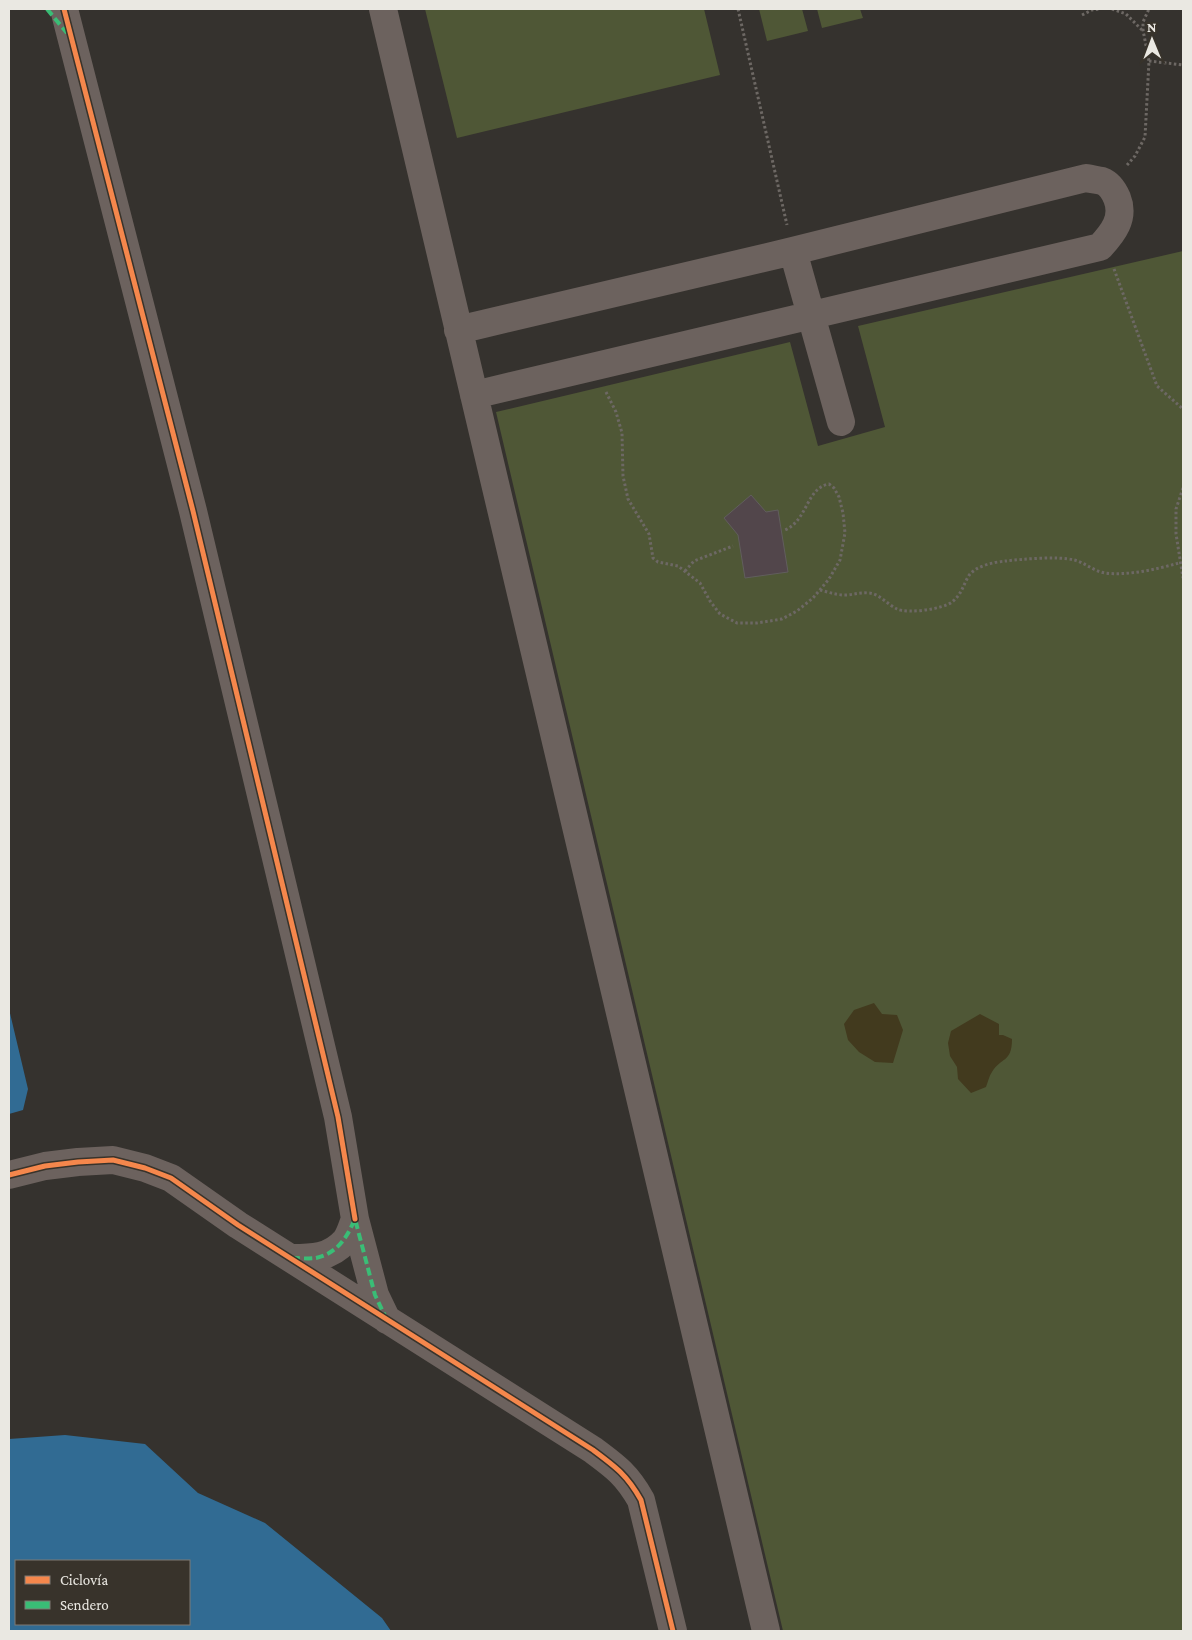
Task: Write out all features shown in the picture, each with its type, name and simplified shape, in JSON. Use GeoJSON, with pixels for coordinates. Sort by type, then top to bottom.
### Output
{"type":"FeatureCollection","features":[{"type":"Feature","properties":{"kind":"street"},"geometry":{"type":"LineString","coordinates":[[47,9],[70,36]]}},
{"type":"Feature","properties":{"kind":"street"},"geometry":{"type":"LineString","coordinates":[[64,9],[193,511],[338,1117],[355,1219],[375,1295],[387,1320]]}},
{"type":"Feature","properties":{"kind":"street"},"geometry":{"type":"LineString","coordinates":[[383,9],[766,1631]]}},
{"type":"Feature","properties":{"kind":"street"},"geometry":{"type":"LineString","coordinates":[[458,330],[794,251],[1086,178],[1103,182],[1107,185],[1114,191],[1120,204],[1120,218],[1112,234],[1100,247],[474,395]]}},
{"type":"Feature","properties":{"kind":"street"},"geometry":{"type":"LineString","coordinates":[[794,251],[841,422]]}},
{"type":"Feature","properties":{"kind":"street"},"geometry":{"type":"LineString","coordinates":[[9,1175],[44,1166],[113,1160],[145,1168],[172,1178],[238,1225],[593,1450],[620,1470],[632,1483],[641,1500],[673,1631]]}},
{"type":"Feature","properties":{"kind":"street"},"geometry":{"type":"LineString","coordinates":[[291,1258],[317,1258],[333,1250],[346,1240],[355,1219]]}},
{"type":"Feature","properties":{"kind":"path"},"geometry":{"type":"LineString","coordinates":[[738,9],[794,251]]}},
{"type":"Feature","properties":{"kind":"path"},"geometry":{"type":"LineString","coordinates":[[1082,14],[1100,9]]}},
{"type":"Feature","properties":{"kind":"path"},"geometry":{"type":"LineString","coordinates":[[1112,9],[1126,14],[1143,30]]}},
{"type":"Feature","properties":{"kind":"path"},"geometry":{"type":"LineString","coordinates":[[1107,185],[1135,156],[1145,137],[1149,61],[1143,30],[1145,16],[1149,9]]}},
{"type":"Feature","properties":{"kind":"path"},"geometry":{"type":"LineString","coordinates":[[1149,61],[1183,65]]}},
{"type":"Feature","properties":{"kind":"path"},"geometry":{"type":"LineString","coordinates":[[1100,247],[1114,268],[1156,386],[1183,409]]}},
{"type":"Feature","properties":{"kind":"path"},"geometry":{"type":"LineString","coordinates":[[593,367],[616,412],[622,432],[624,476],[628,499],[649,534],[653,558],[658,562],[678,566],[700,583],[720,614],[737,623],[757,623],[782,619],[798,611],[813,598],[840,560],[845,533],[843,513],[839,497],[834,488],[829,484],[822,485],[815,492],[803,516],[793,527],[785,530]]}},
{"type":"Feature","properties":{"kind":"path"},"geometry":{"type":"LineString","coordinates":[[1183,488],[1176,509],[1176,534],[1179,563],[1183,578]]}},
{"type":"Feature","properties":{"kind":"path"},"geometry":{"type":"LineString","coordinates":[[684,571],[699,558],[733,546]]}},
{"type":"Feature","properties":{"kind":"path"},"geometry":{"type":"LineString","coordinates":[[820,590],[831,594],[845,595],[869,592],[898,610],[912,611],[942,607],[951,603],[963,590],[969,575],[976,570],[1004,561],[1065,558],[1076,560],[1104,573],[1126,573],[1179,563]]}},
{"type":"Feature","properties":{"kind":"green space"},"geometry":{"type":"Polygon","coordinates":[[[425,9],[704,9],[720,75],[457,138],[425,9]]]}},
{"type":"Feature","properties":{"kind":"green space"},"geometry":{"type":"Polygon","coordinates":[[[759,9],[802,9],[808,31],[767,41],[759,9]]]}},
{"type":"Feature","properties":{"kind":"green space"},"geometry":{"type":"Polygon","coordinates":[[[817,9],[860,9],[863,18],[822,28],[817,9]]]}},
{"type":"Feature","properties":{"kind":"green space"},"geometry":{"type":"Polygon","coordinates":[[[1183,251],[1183,1631],[783,1631],[496,412],[790,342],[818,446],[885,427],[858,326],[1183,251]]]}},
{"type":"Feature","properties":{"kind":"sand"},"geometry":{"type":"Polygon","coordinates":[[[874,1003],[882,1014],[897,1015],[903,1030],[893,1063],[875,1062],[859,1052],[848,1040],[844,1024],[854,1010],[874,1003]]]}},
{"type":"Feature","properties":{"kind":"sand"},"geometry":{"type":"Polygon","coordinates":[[[980,1014],[999,1024],[999,1035],[1012,1039],[1012,1047],[1008,1056],[995,1067],[986,1087],[971,1093],[958,1079],[957,1067],[950,1056],[948,1043],[951,1031],[980,1014]]]}},
{"type":"Feature","properties":{"kind":"water"},"geometry":{"type":"Polygon","coordinates":[[[9,1009],[28,1089],[23,1110],[9,1114],[9,1009]]]}},
{"type":"Feature","properties":{"kind":"water"},"geometry":{"type":"Polygon","coordinates":[[[65,1435],[145,1444],[198,1493],[265,1523],[382,1618],[391,1631],[9,1631],[9,1439],[65,1435]]]}},
{"type":"Feature","properties":{"kind":"building"},"geometry":{"type":"Polygon","coordinates":[[[751,495],[766,512],[778,510],[788,572],[745,578],[738,535],[724,518],[751,495]]]}},
{"type":"Feature","properties":{"kind":"marked path"},"geometry":{"type":"LineString","coordinates":[[47,9],[67,33]]}},
{"type":"Feature","properties":{"kind":"marked path"},"geometry":{"type":"LineString","coordinates":[[292,1258],[324,1256],[341,1243],[355,1219],[375,1295],[386,1318]]}},
{"type":"Feature","properties":{"kind":"cycle path"},"geometry":{"type":"LineString","coordinates":[[64,9],[193,511],[338,1117],[355,1219]]}},
{"type":"Feature","properties":{"kind":"cycle path"},"geometry":{"type":"LineString","coordinates":[[9,1175],[45,1166],[113,1160],[145,1168],[171,1178],[238,1225],[593,1450],[620,1472],[631,1484],[641,1500],[673,1631]]}}]}
